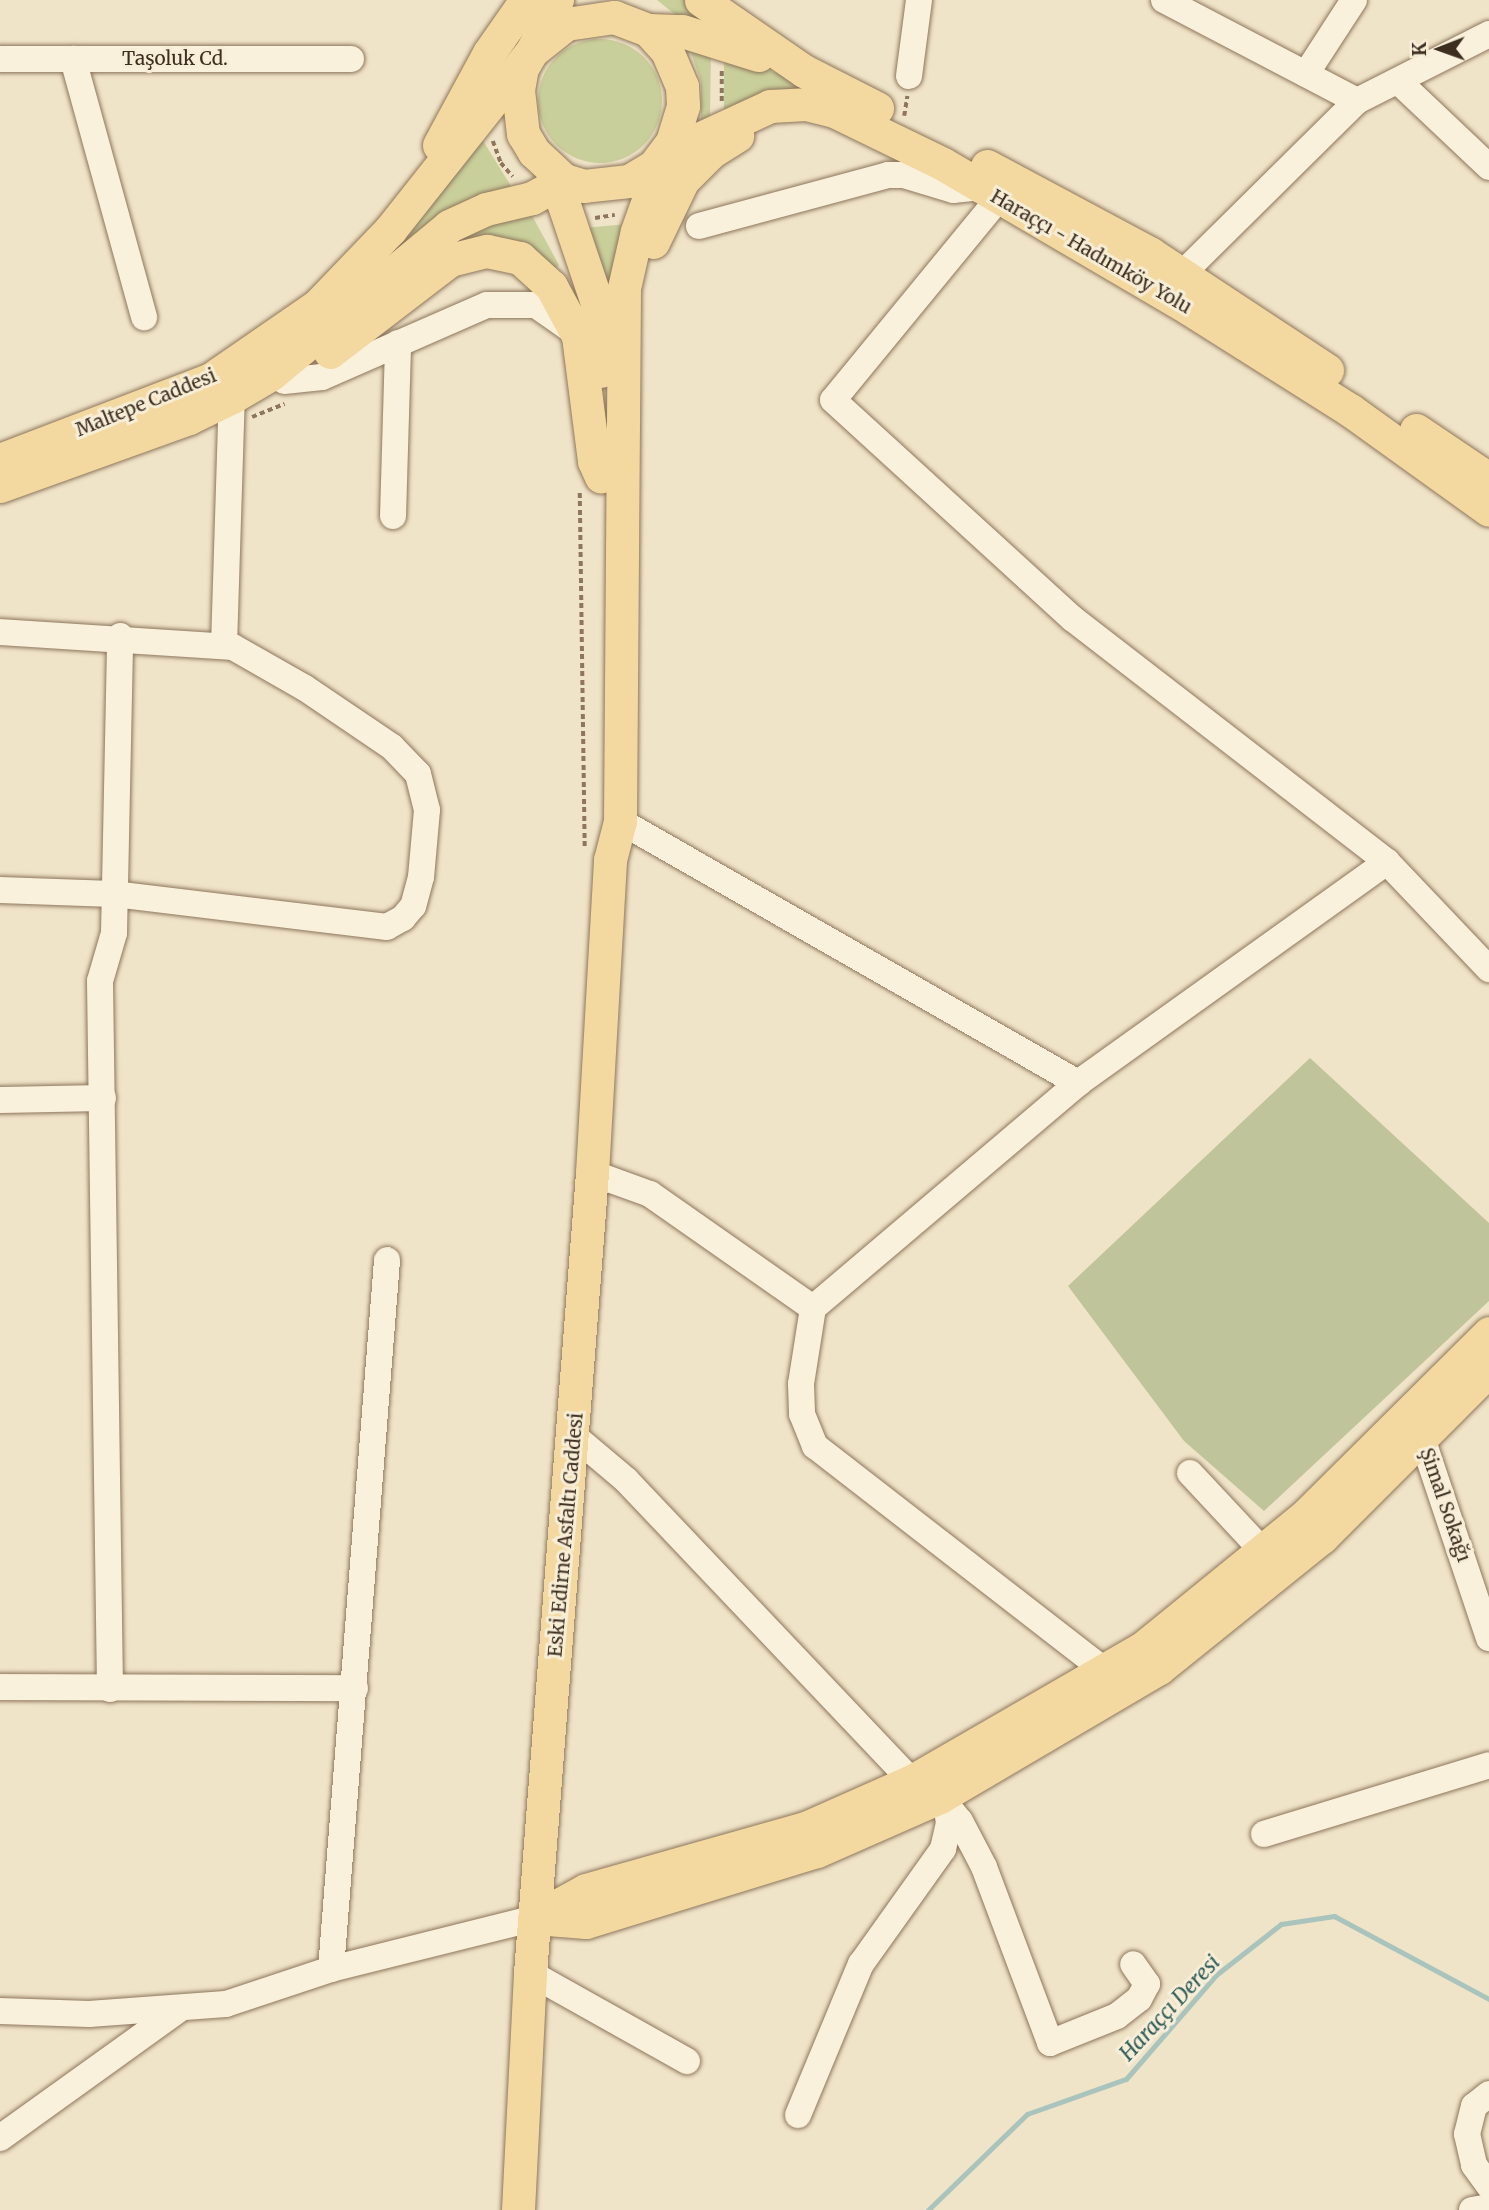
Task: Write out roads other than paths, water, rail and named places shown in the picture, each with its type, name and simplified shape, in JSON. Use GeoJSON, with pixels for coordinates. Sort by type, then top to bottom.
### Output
{"type":"FeatureCollection","features":[{"type":"Feature","properties":{"kind":"main road"},"geometry":{"type":"LineString","coordinates":[[402,214],[416,177],[489,53],[526,0]]}},
{"type":"Feature","properties":{"kind":"main road"},"geometry":{"type":"LineString","coordinates":[[557,0],[522,68],[518,90],[521,124],[534,152],[564,180],[584,186],[612,186],[644,173],[664,155]]}},
{"type":"Feature","properties":{"kind":"main road"},"geometry":{"type":"LineString","coordinates":[[701,0],[804,71]]}},
{"type":"Feature","properties":{"kind":"main road"},"geometry":{"type":"LineString","coordinates":[[532,51],[549,34],[578,19],[642,15],[804,71]]}},
{"type":"Feature","properties":{"kind":"main road"},"geometry":{"type":"LineString","coordinates":[[598,860],[620,821],[601,475],[624,288],[637,231],[664,155],[680,124],[682,86],[667,51],[642,15]]}},
{"type":"Feature","properties":{"kind":"main road","name":"Maltepe Caddesi"},"geometry":{"type":"LineString","coordinates":[[0,460],[211,379],[260,349],[352,274],[532,51]]}},
{"type":"Feature","properties":{"kind":"main road","name":"Haraççı - Hadımköy Yolu"},"geometry":{"type":"LineString","coordinates":[[804,71],[1183,273],[1488,498]]}},
{"type":"Feature","properties":{"kind":"main road","name":"Haraççı - Hadımköy Yolu"},"geometry":{"type":"LineString","coordinates":[[664,155],[723,124],[770,106],[806,104],[886,135],[990,192],[1338,403],[1488,498]]}},
{"type":"Feature","properties":{"kind":"main road"},"geometry":{"type":"LineString","coordinates":[[601,475],[634,426],[639,288],[649,251],[683,180],[711,152],[760,127],[822,123],[886,135]]}},
{"type":"Feature","properties":{"kind":"main road"},"geometry":{"type":"LineString","coordinates":[[233,411],[271,374],[321,335],[384,276],[449,226],[486,209],[532,198],[564,180]]}},
{"type":"Feature","properties":{"kind":"main road"},"geometry":{"type":"LineString","coordinates":[[564,180],[564,205],[597,303],[601,475],[598,860]]}},
{"type":"Feature","properties":{"kind":"main road"},"geometry":{"type":"LineString","coordinates":[[233,411],[263,393],[291,390],[450,260],[486,251],[520,258],[536,269],[565,306],[578,336],[594,461],[601,475]]}},
{"type":"Feature","properties":{"kind":"main road","name":"Maltepe Caddesi"},"geometry":{"type":"LineString","coordinates":[[0,486],[189,418],[233,411]]}},
{"type":"Feature","properties":{"kind":"main road","name":"Eski Edirne Asfaltı Caddesi"},"geometry":{"type":"LineString","coordinates":[[518,2210],[530,1973],[574,1436],[592,1173],[598,860]]}},
{"type":"Feature","properties":{"kind":"main road"},"geometry":{"type":"LineString","coordinates":[[535,1918],[586,1922],[817,1852],[930,1795],[1115,1679],[1159,1668],[1272,1560],[1322,1537],[1489,1333]]}},
{"type":"Feature","properties":{"kind":"main road"},"geometry":{"type":"LineString","coordinates":[[1413,1428],[1489,1370]]}},
{"type":"Feature","properties":{"kind":"street"},"geometry":{"type":"LineString","coordinates":[[909,76],[919,0]]}},
{"type":"Feature","properties":{"kind":"street"},"geometry":{"type":"LineString","coordinates":[[1164,0],[1357,101]]}},
{"type":"Feature","properties":{"kind":"street"},"geometry":{"type":"LineString","coordinates":[[1306,74],[1354,0]]}},
{"type":"Feature","properties":{"kind":"street"},"geometry":{"type":"LineString","coordinates":[[1183,273],[1357,101],[1489,34]]}},
{"type":"Feature","properties":{"kind":"street","name":"Taşoluk Cd."},"geometry":{"type":"LineString","coordinates":[[0,59],[351,59]]}},
{"type":"Feature","properties":{"kind":"street"},"geometry":{"type":"LineString","coordinates":[[72,59],[144,317]]}},
{"type":"Feature","properties":{"kind":"street"},"geometry":{"type":"LineString","coordinates":[[1398,80],[1489,167]]}},
{"type":"Feature","properties":{"kind":"street"},"geometry":{"type":"LineString","coordinates":[[699,226],[888,175],[904,175],[953,190],[990,192]]}},
{"type":"Feature","properties":{"kind":"street"},"geometry":{"type":"LineString","coordinates":[[990,192],[834,400],[1073,619],[1387,862],[1489,969]]}},
{"type":"Feature","properties":{"kind":"street"},"geometry":{"type":"LineString","coordinates":[[291,390],[486,305],[536,305],[578,336]]}},
{"type":"Feature","properties":{"kind":"street"},"geometry":{"type":"LineString","coordinates":[[393,516],[398,343]]}},
{"type":"Feature","properties":{"kind":"street"},"geometry":{"type":"LineString","coordinates":[[224,646],[233,411]]}},
{"type":"Feature","properties":{"kind":"street"},"geometry":{"type":"LineString","coordinates":[[0,632],[120,636],[233,647],[305,688],[392,747],[418,774],[427,810],[421,877],[413,906],[397,923],[377,928],[113,894],[0,890]]}},
{"type":"Feature","properties":{"kind":"street"},"geometry":{"type":"LineString","coordinates":[[110,1689],[100,981],[114,933],[120,636]]}},
{"type":"Feature","properties":{"kind":"street"},"geometry":{"type":"LineString","coordinates":[[620,821],[1078,1083]]}},
{"type":"Feature","properties":{"kind":"street"},"geometry":{"type":"LineString","coordinates":[[1115,1679],[815,1446],[802,1413],[801,1384],[813,1308],[1078,1083],[1387,862]]}},
{"type":"Feature","properties":{"kind":"street"},"geometry":{"type":"LineString","coordinates":[[0,1100],[103,1098]]}},
{"type":"Feature","properties":{"kind":"street"},"geometry":{"type":"LineString","coordinates":[[592,1173],[650,1194],[813,1308]]}},
{"type":"Feature","properties":{"kind":"street"},"geometry":{"type":"LineString","coordinates":[[331,1969],[387,1259]]}},
{"type":"Feature","properties":{"kind":"street","name":"Şimal Sokağı"},"geometry":{"type":"LineString","coordinates":[[1413,1428],[1489,1634]]}},
{"type":"Feature","properties":{"kind":"street"},"geometry":{"type":"LineString","coordinates":[[574,1436],[626,1479],[930,1795],[960,1821],[984,1867],[1050,2043],[1117,2016],[1139,1999],[1147,1984],[1133,1964]]}},
{"type":"Feature","properties":{"kind":"street"},"geometry":{"type":"LineString","coordinates":[[1190,1473],[1272,1560]]}},
{"type":"Feature","properties":{"kind":"street"},"geometry":{"type":"LineString","coordinates":[[0,1687],[355,1689]]}},
{"type":"Feature","properties":{"kind":"street"},"geometry":{"type":"LineString","coordinates":[[1264,1834],[1489,1765]]}},
{"type":"Feature","properties":{"kind":"street"},"geometry":{"type":"LineString","coordinates":[[798,2115],[861,1964],[943,1849],[949,1823],[930,1795]]}},
{"type":"Feature","properties":{"kind":"street"},"geometry":{"type":"LineString","coordinates":[[0,2011],[177,2011],[226,2004],[331,1969],[535,1918]]}},
{"type":"Feature","properties":{"kind":"street"},"geometry":{"type":"LineString","coordinates":[[530,1973],[687,2061]]}},
{"type":"Feature","properties":{"kind":"street"},"geometry":{"type":"LineString","coordinates":[[0,2138],[177,2011]]}},
{"type":"Feature","properties":{"kind":"street"},"geometry":{"type":"LineString","coordinates":[[1489,2094],[1474,2106],[1467,2134],[1474,2165],[1489,2186]]}},
{"type":"Feature","properties":{"kind":"street"},"geometry":{"type":"LineString","coordinates":[[1472,2210],[1489,2207]]}},
{"type":"Feature","properties":{"kind":"waterway","name":"Haraççı Deresi"},"geometry":{"type":"LineString","coordinates":[[928,2210],[1027,2114],[1126,2079],[1216,1975],[1281,1924],[1334,1916],[1489,1999]]}}]}
